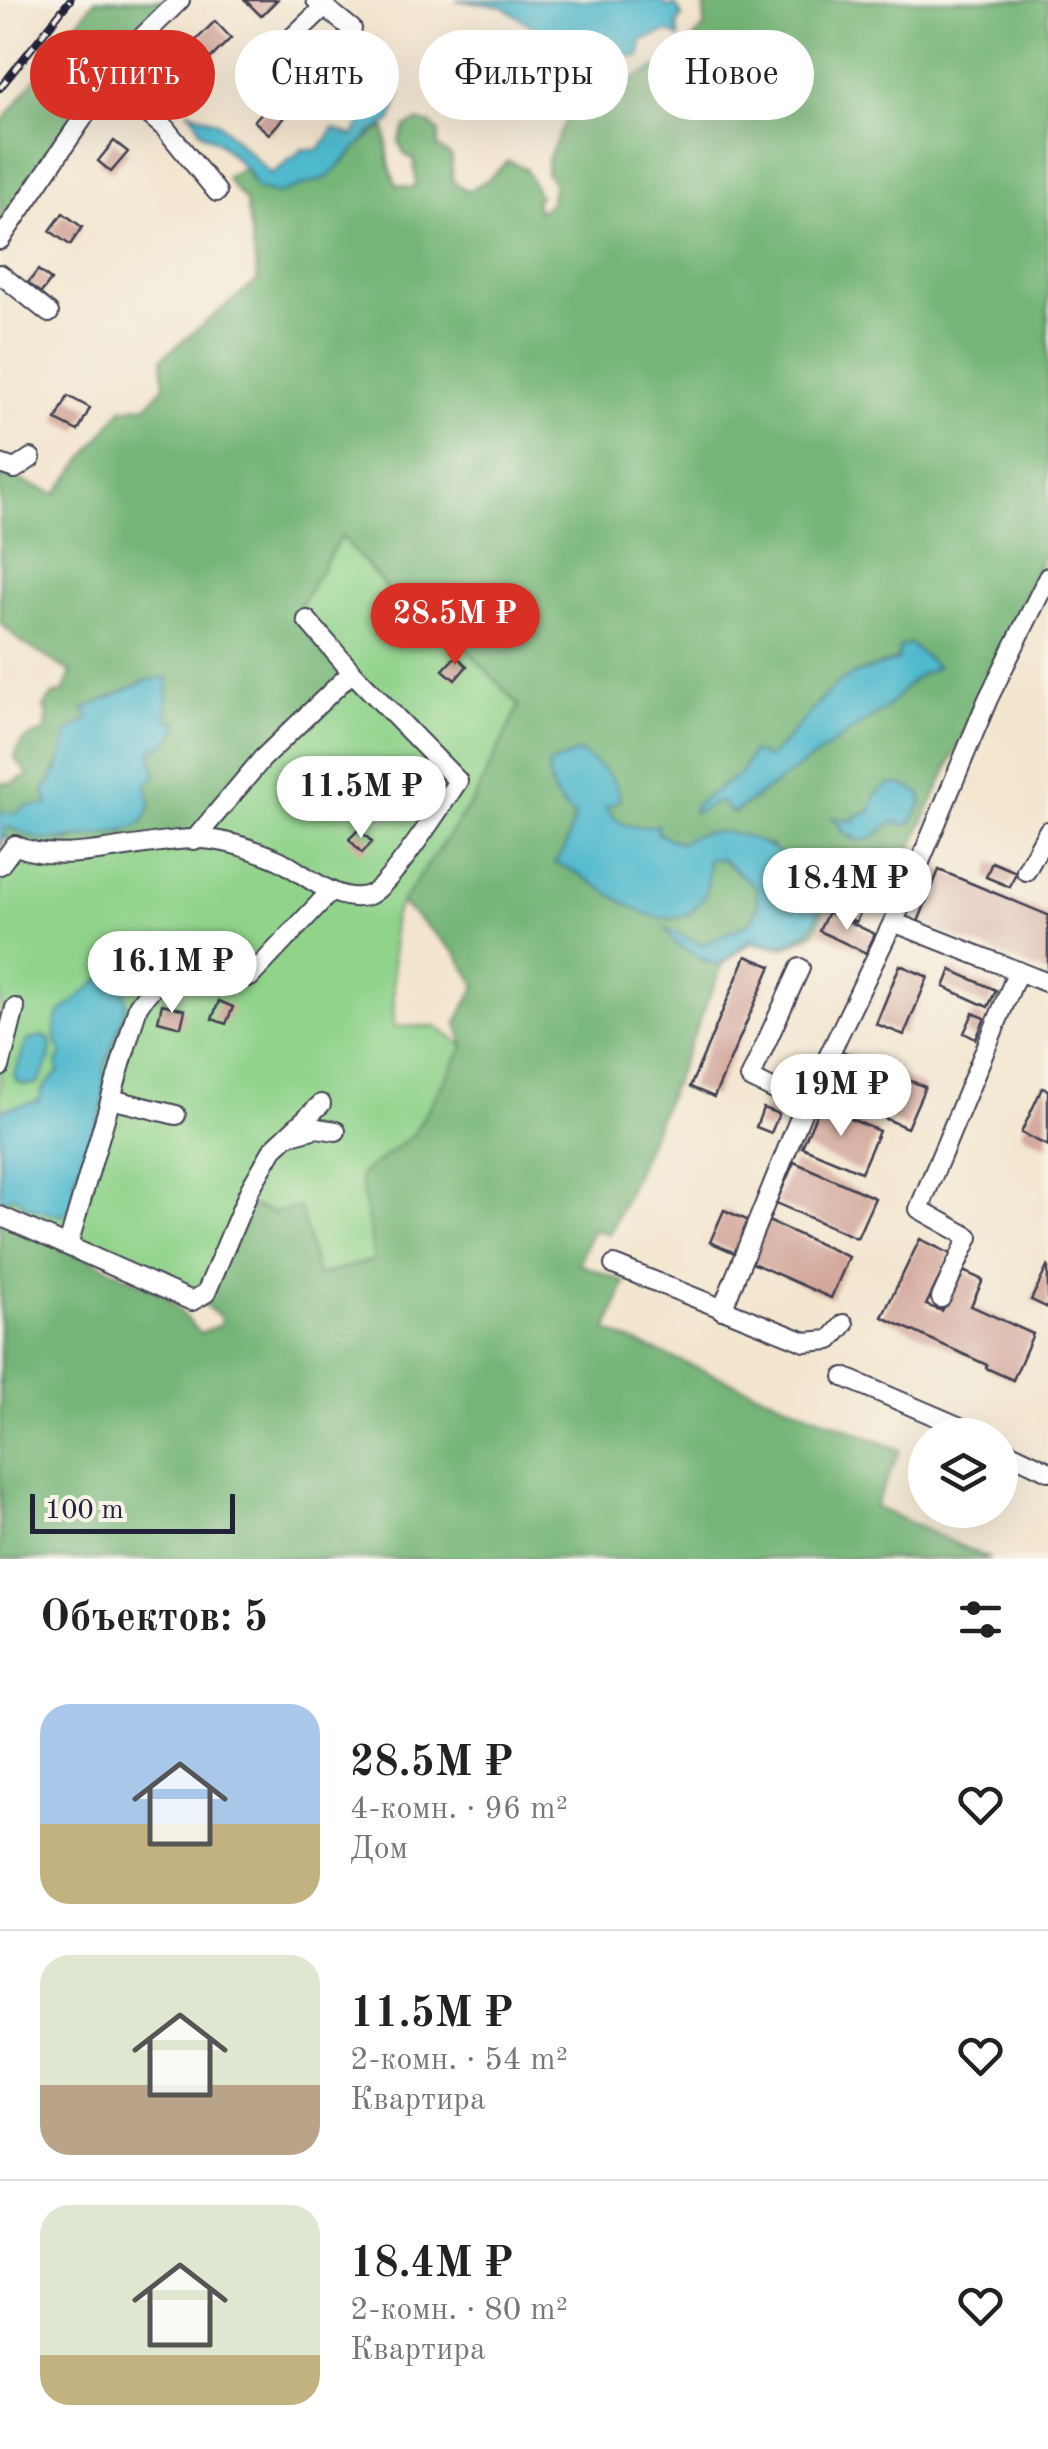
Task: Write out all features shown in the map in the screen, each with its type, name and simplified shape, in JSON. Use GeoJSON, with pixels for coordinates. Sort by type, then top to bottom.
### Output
{"type":"FeatureCollection","features":[{"type":"Feature","properties":{"kind":"street"},"geometry":{"type":"LineString","coordinates":[[149,30],[180,0]]}},
{"type":"Feature","properties":{"kind":"street"},"geometry":{"type":"LineString","coordinates":[[295,30],[320,3],[352,29]]}},
{"type":"Feature","properties":{"kind":"street"},"geometry":{"type":"LineString","coordinates":[[0,240],[81,120]]}},
{"type":"Feature","properties":{"kind":"street"},"geometry":{"type":"LineString","coordinates":[[156,120],[218,192]]}},
{"type":"Feature","properties":{"kind":"street"},"geometry":{"type":"LineString","coordinates":[[0,274],[49,313]]}},
{"type":"Feature","properties":{"kind":"street"},"geometry":{"type":"LineString","coordinates":[[0,464],[15,469],[31,458]]}},
{"type":"Feature","properties":{"kind":"street"},"geometry":{"type":"LineString","coordinates":[[722,1310],[805,1104],[894,922],[988,699],[1048,578]]}},
{"type":"Feature","properties":{"kind":"street"},"geometry":{"type":"LineString","coordinates":[[0,865],[15,846],[29,852],[57,853],[212,840],[248,848],[282,862],[331,891],[362,897],[374,894],[392,875],[458,781],[307,620]]}},
{"type":"Feature","properties":{"kind":"street"},"geometry":{"type":"LineString","coordinates":[[194,840],[262,758],[352,672]]}},
{"type":"Feature","properties":{"kind":"street"},"geometry":{"type":"LineString","coordinates":[[1026,871],[1048,831]]}},
{"type":"Feature","properties":{"kind":"street"},"geometry":{"type":"LineString","coordinates":[[68,1245],[138,1006],[152,984],[177,971],[250,977],[331,891]]}},
{"type":"Feature","properties":{"kind":"street"},"geometry":{"type":"LineString","coordinates":[[894,922],[1048,983]]}},
{"type":"Feature","properties":{"kind":"street"},"geometry":{"type":"LineString","coordinates":[[800,968],[750,1078],[805,1104]]}},
{"type":"Feature","properties":{"kind":"street"},"geometry":{"type":"LineString","coordinates":[[941,1298],[969,1237],[919,1210],[1018,971]]}},
{"type":"Feature","properties":{"kind":"street"},"geometry":{"type":"LineString","coordinates":[[0,1067],[15,1008]]}},
{"type":"Feature","properties":{"kind":"street"},"geometry":{"type":"LineString","coordinates":[[111,1099],[176,1115]]}},
{"type":"Feature","properties":{"kind":"street"},"geometry":{"type":"LineString","coordinates":[[0,1216],[186,1300],[200,1298],[206,1293],[250,1189],[273,1149],[321,1104]]}},
{"type":"Feature","properties":{"kind":"street"},"geometry":{"type":"LineString","coordinates":[[286,1136],[318,1128],[336,1131]]}},
{"type":"Feature","properties":{"kind":"street"},"geometry":{"type":"LineString","coordinates":[[614,1265],[805,1342],[830,1340],[844,1324]]}},
{"type":"Feature","properties":{"kind":"street"},"geometry":{"type":"LineString","coordinates":[[844,1377],[940,1418]]}},
{"type":"Feature","properties":{"kind":"street"},"geometry":{"type":"LineString","coordinates":[[1018,1457],[1048,1472]]}},
{"type":"Feature","properties":{"kind":"green space"},"geometry":{"type":"Polygon","coordinates":[[[95,0],[167,0],[139,30],[72,30],[95,0]]]}},
{"type":"Feature","properties":{"kind":"green space"},"geometry":{"type":"Polygon","coordinates":[[[705,0],[1048,0],[1048,547],[885,906],[842,891],[833,911],[826,908],[815,932],[785,948],[751,943],[724,962],[610,1234],[592,1230],[579,1264],[625,1282],[607,1331],[900,1450],[875,1507],[908,1522],[908,1528],[921,1528],[990,1559],[0,1559],[0,1216],[164,1294],[200,1333],[220,1325],[221,1317],[201,1303],[246,1204],[273,1213],[300,1207],[317,1276],[374,1260],[360,1175],[413,1135],[464,1046],[457,1023],[476,985],[456,953],[401,903],[474,799],[519,706],[440,620],[390,592],[341,536],[299,608],[349,669],[195,838],[96,851],[44,851],[22,846],[4,836],[6,826],[35,838],[70,841],[125,832],[147,782],[151,751],[169,741],[178,722],[166,719],[166,702],[145,681],[131,688],[99,707],[76,735],[44,791],[48,805],[15,814],[0,811],[0,783],[12,783],[29,775],[15,759],[19,747],[28,737],[45,732],[44,707],[54,694],[63,693],[71,672],[21,642],[0,622],[0,473],[56,494],[122,409],[147,405],[164,386],[162,358],[258,280],[246,202],[226,178],[244,167],[256,188],[276,192],[329,174],[363,141],[385,127],[396,185],[410,188],[416,186],[414,159],[405,155],[399,142],[405,127],[417,121],[432,125],[439,132],[437,147],[451,156],[453,181],[467,191],[508,161],[525,168],[539,196],[535,201],[538,212],[550,203],[554,184],[546,173],[548,159],[566,120],[628,120],[628,82],[648,72],[648,120],[814,120],[814,30],[701,30],[705,0]],[[898,659],[840,682],[768,758],[752,752],[741,773],[694,806],[695,812],[721,800],[734,813],[900,694],[906,681],[936,667],[898,659]],[[580,752],[567,759],[561,805],[575,815],[565,850],[555,863],[590,879],[635,908],[669,917],[690,914],[707,858],[721,859],[756,887],[758,905],[752,921],[703,945],[667,930],[675,943],[708,963],[750,940],[783,945],[810,930],[821,907],[771,845],[754,841],[680,843],[642,828],[621,825],[606,807],[580,752]],[[876,794],[870,812],[856,816],[855,821],[834,818],[850,838],[869,837],[895,821],[911,823],[922,803],[876,794]]]}},
{"type":"Feature","properties":{"kind":"green space"},"geometry":{"type":"Polygon","coordinates":[[[30,86],[30,120],[72,120],[0,223],[0,125],[30,86]]]}},
{"type":"Feature","properties":{"kind":"green space"},"geometry":{"type":"Polygon","coordinates":[[[341,536],[390,592],[440,620],[519,706],[474,799],[393,919],[394,1027],[435,1026],[464,1046],[413,1135],[361,1175],[375,1260],[317,1276],[200,1298],[0,1216],[0,865],[316,631],[298,608],[341,536]]]}},
{"type":"Feature","properties":{"kind":"water"},"geometry":{"type":"Polygon","coordinates":[[[456,0],[662,0],[667,7],[675,4],[682,16],[678,30],[648,30],[640,57],[628,57],[628,30],[538,30],[502,6],[456,0]]]}},
{"type":"Feature","properties":{"kind":"water"},"geometry":{"type":"Polygon","coordinates":[[[195,120],[218,122],[271,174],[303,149],[319,150],[334,128],[353,136],[362,122],[392,120],[371,133],[328,177],[278,194],[256,188],[248,171],[218,142],[201,132],[195,120]]]}},
{"type":"Feature","properties":{"kind":"water"},"geometry":{"type":"Polygon","coordinates":[[[910,644],[937,667],[913,680],[888,706],[733,813],[720,801],[694,813],[694,806],[741,773],[752,752],[768,758],[840,682],[898,660],[899,648],[910,644]]]}},
{"type":"Feature","properties":{"kind":"water"},"geometry":{"type":"Polygon","coordinates":[[[168,677],[167,719],[178,722],[169,740],[151,751],[156,774],[146,786],[151,803],[142,822],[133,828],[53,840],[7,827],[0,851],[0,811],[15,814],[26,806],[48,805],[44,791],[59,768],[68,732],[89,718],[83,710],[145,681],[168,677]]]}},
{"type":"Feature","properties":{"kind":"water"},"geometry":{"type":"Polygon","coordinates":[[[579,752],[615,784],[620,800],[606,807],[616,819],[635,827],[658,825],[658,834],[680,843],[704,833],[732,833],[760,842],[805,877],[816,898],[816,918],[789,943],[750,940],[717,966],[675,943],[665,928],[703,945],[752,921],[758,905],[756,888],[722,859],[707,859],[708,882],[699,904],[683,916],[666,919],[628,905],[554,863],[565,849],[575,816],[555,794],[548,765],[579,752]]]}},
{"type":"Feature","properties":{"kind":"water"},"geometry":{"type":"Polygon","coordinates":[[[890,784],[903,785],[921,794],[922,802],[911,823],[894,821],[862,841],[844,833],[831,818],[855,821],[856,816],[870,812],[876,794],[890,784]]]}},
{"type":"Feature","properties":{"kind":"water"},"geometry":{"type":"Polygon","coordinates":[[[815,854],[827,860],[839,855],[857,871],[872,876],[880,867],[896,872],[895,878],[864,892],[809,860],[815,854]]]}},
{"type":"Feature","properties":{"kind":"water"},"geometry":{"type":"Polygon","coordinates":[[[104,976],[124,989],[127,1004],[105,1067],[103,1106],[86,1159],[76,1173],[73,1207],[62,1216],[29,1208],[15,1196],[0,1202],[0,1110],[39,1101],[42,1090],[58,1072],[57,1062],[62,1054],[55,1034],[58,1015],[104,976]]]}},
{"type":"Feature","properties":{"kind":"water"},"geometry":{"type":"Polygon","coordinates":[[[42,1036],[49,1039],[51,1050],[41,1078],[38,1083],[26,1085],[17,1082],[14,1074],[28,1040],[42,1036]]]}},
{"type":"Feature","properties":{"kind":"building"},"geometry":{"type":"Polygon","coordinates":[[[245,0],[277,0],[261,16],[245,0]]]}},
{"type":"Feature","properties":{"kind":"building"},"geometry":{"type":"Polygon","coordinates":[[[215,21],[231,38],[215,54],[215,30],[206,30],[215,21]]]}},
{"type":"Feature","properties":{"kind":"building"},"geometry":{"type":"Polygon","coordinates":[[[255,120],[282,120],[269,134],[255,120]]]}},
{"type":"Feature","properties":{"kind":"building"},"geometry":{"type":"Polygon","coordinates":[[[114,141],[128,152],[111,172],[98,161],[114,141]]]}},
{"type":"Feature","properties":{"kind":"building"},"geometry":{"type":"Polygon","coordinates":[[[63,213],[82,227],[70,245],[50,231],[63,213]]]}},
{"type":"Feature","properties":{"kind":"building"},"geometry":{"type":"Polygon","coordinates":[[[38,270],[51,280],[41,293],[28,283],[38,270]]]}},
{"type":"Feature","properties":{"kind":"building"},"geometry":{"type":"Polygon","coordinates":[[[68,396],[90,408],[78,431],[56,420],[68,396]]]}},
{"type":"Feature","properties":{"kind":"building"},"geometry":{"type":"Polygon","coordinates":[[[456,656],[467,666],[455,680],[443,670],[456,656]]]}},
{"type":"Feature","properties":{"kind":"building"},"geometry":{"type":"Polygon","coordinates":[[[359,829],[372,842],[362,853],[349,839],[359,829]]]}},
{"type":"Feature","properties":{"kind":"building"},"geometry":{"type":"Polygon","coordinates":[[[992,862],[1016,872],[1010,887],[986,877],[992,862]]]}},
{"type":"Feature","properties":{"kind":"building"},"geometry":{"type":"Polygon","coordinates":[[[939,870],[1048,915],[1048,974],[918,922],[939,870]]]}},
{"type":"Feature","properties":{"kind":"building"},"geometry":{"type":"Polygon","coordinates":[[[844,895],[864,904],[856,922],[836,913],[844,895]]]}},
{"type":"Feature","properties":{"kind":"building"},"geometry":{"type":"Polygon","coordinates":[[[828,912],[875,934],[866,953],[819,931],[828,912]]]}},
{"type":"Feature","properties":{"kind":"building"},"geometry":{"type":"Polygon","coordinates":[[[746,956],[771,966],[714,1097],[690,1087],[746,956]]]}},
{"type":"Feature","properties":{"kind":"building"},"geometry":{"type":"Polygon","coordinates":[[[900,965],[928,977],[904,1035],[876,1024],[900,965]]]}},
{"type":"Feature","properties":{"kind":"building"},"geometry":{"type":"Polygon","coordinates":[[[951,970],[996,990],[988,1007],[944,987],[951,970]]]}},
{"type":"Feature","properties":{"kind":"building"},"geometry":{"type":"Polygon","coordinates":[[[219,1001],[233,1007],[226,1024],[212,1019],[219,1001]]]}},
{"type":"Feature","properties":{"kind":"building"},"geometry":{"type":"Polygon","coordinates":[[[162,1004],[185,1010],[181,1027],[158,1021],[162,1004]]]}},
{"type":"Feature","properties":{"kind":"building"},"geometry":{"type":"Polygon","coordinates":[[[973,1013],[985,1018],[976,1039],[964,1033],[973,1013]]]}},
{"type":"Feature","properties":{"kind":"building"},"geometry":{"type":"Polygon","coordinates":[[[844,1052],[925,1087],[907,1128],[826,1092],[844,1052]]]}},
{"type":"Feature","properties":{"kind":"building"},"geometry":{"type":"Polygon","coordinates":[[[1042,1088],[1048,1090],[1048,1146],[1021,1133],[1042,1088]]]}},
{"type":"Feature","properties":{"kind":"building"},"geometry":{"type":"Polygon","coordinates":[[[820,1106],[879,1131],[861,1172],[802,1147],[820,1106]]]}},
{"type":"Feature","properties":{"kind":"building"},"geometry":{"type":"Polygon","coordinates":[[[763,1108],[779,1114],[771,1133],[756,1127],[763,1108]]]}},
{"type":"Feature","properties":{"kind":"building"},"geometry":{"type":"Polygon","coordinates":[[[794,1162],[875,1198],[857,1238],[776,1203],[794,1162]]]}},
{"type":"Feature","properties":{"kind":"building"},"geometry":{"type":"Polygon","coordinates":[[[724,1210],[749,1221],[735,1253],[710,1242],[724,1210]]]}},
{"type":"Feature","properties":{"kind":"building"},"geometry":{"type":"Polygon","coordinates":[[[768,1221],[849,1257],[831,1298],[750,1262],[768,1221]]]}},
{"type":"Feature","properties":{"kind":"building"},"geometry":{"type":"Polygon","coordinates":[[[920,1239],[951,1254],[926,1305],[942,1311],[961,1270],[983,1280],[971,1306],[1033,1334],[1013,1380],[882,1317],[920,1239]]]}},
{"type":"Feature","properties":{"kind":"building"},"geometry":{"type":"Polygon","coordinates":[[[1048,1265],[1048,1308],[1031,1300],[1048,1265]]]}},
{"type":"Feature","properties":{"kind":"railway"},"geometry":{"type":"LineString","coordinates":[[0,88],[70,0]]}}]}
